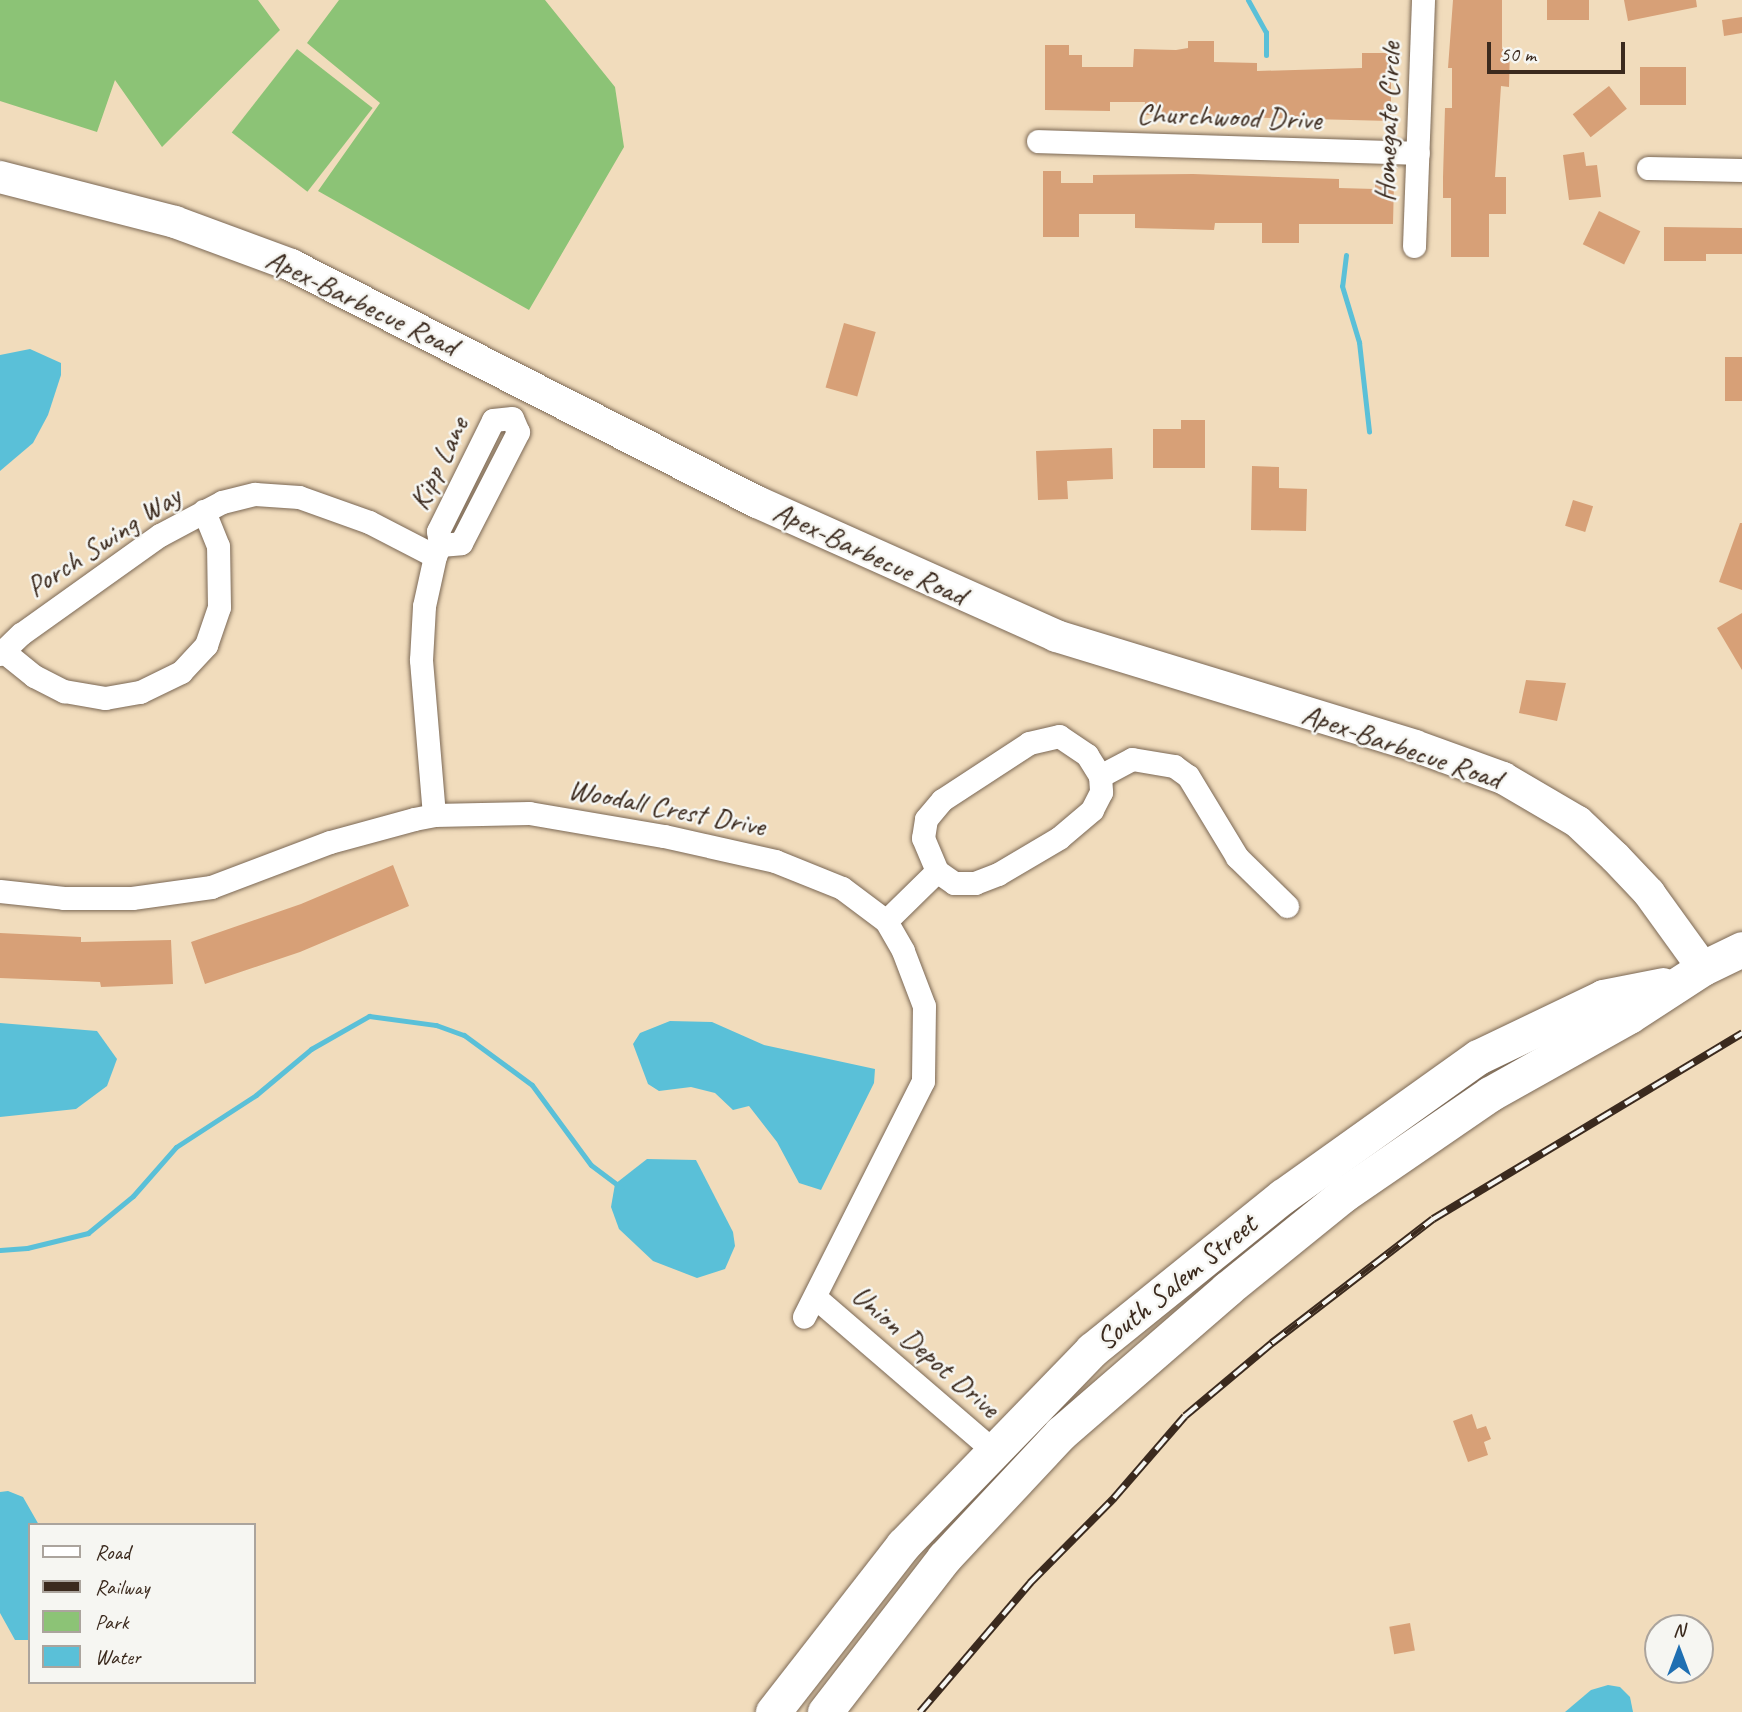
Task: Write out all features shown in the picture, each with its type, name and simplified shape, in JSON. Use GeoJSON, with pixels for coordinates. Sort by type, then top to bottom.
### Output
{"type":"FeatureCollection","features":[{"type":"Feature","properties":{"kind":"main road","name":"South Salem Street"},"geometry":{"type":"LineString","coordinates":[[825,1712],[944,1558],[1061,1433],[1227,1289],[1343,1195],[1490,1094],[1629,1016],[1690,975],[1742,949]]}},
{"type":"Feature","properties":{"kind":"main road","name":"South Salem Street"},"geometry":{"type":"LineString","coordinates":[[773,1712],[903,1545],[1092,1350],[1283,1196],[1478,1057],[1603,997],[1690,975]]}},
{"type":"Feature","properties":{"kind":"street","name":"Homegate Circle"},"geometry":{"type":"LineString","coordinates":[[1414,246],[1423,0]]}},
{"type":"Feature","properties":{"kind":"street","name":"Churchwood Drive"},"geometry":{"type":"LineString","coordinates":[[1038,141],[1418,153]]}},
{"type":"Feature","properties":{"kind":"street"},"geometry":{"type":"LineString","coordinates":[[1648,168],[1742,170]]}},
{"type":"Feature","properties":{"kind":"street","name":"Apex-Barbecue Road"},"geometry":{"type":"LineString","coordinates":[[0,177],[132,209],[262,252],[782,514],[1056,636],[1415,746],[1503,778],[1578,822],[1615,857],[1649,893],[1690,975]]}},
{"type":"Feature","properties":{"kind":"street","name":"Kipp Lane"},"geometry":{"type":"LineString","coordinates":[[434,815],[421,660],[424,606],[438,550],[461,544],[518,432],[512,418],[526,383]]}},
{"type":"Feature","properties":{"kind":"street","name":"Porch Swing Way"},"geometry":{"type":"LineString","coordinates":[[1,652],[160,534],[204,511],[254,494],[299,497],[438,550]]}},
{"type":"Feature","properties":{"kind":"street"},"geometry":{"type":"LineString","coordinates":[[1,652],[34,676],[64,691],[104,698],[140,692],[181,672],[206,645],[219,607],[222,579],[218,546],[204,511]]}},
{"type":"Feature","properties":{"kind":"street"},"geometry":{"type":"LineString","coordinates":[[1059,736],[1071,741],[1087,755],[1100,776],[1101,792],[1092,810],[1025,859],[975,883],[954,883],[937,872],[923,838],[926,819],[942,800],[1030,743],[1059,736]]}},
{"type":"Feature","properties":{"kind":"street"},"geometry":{"type":"LineString","coordinates":[[1100,776],[1132,758],[1174,766],[1188,776],[1237,857],[1287,906]]}},
{"type":"Feature","properties":{"kind":"street","name":"Woodall Crest Drive"},"geometry":{"type":"LineString","coordinates":[[0,891],[64,898],[132,898],[211,887],[330,842],[434,815],[528,813],[664,836],[775,861],[842,888],[886,920]]}},
{"type":"Feature","properties":{"kind":"street"},"geometry":{"type":"LineString","coordinates":[[886,920],[937,872]]}},
{"type":"Feature","properties":{"kind":"street","name":"Union Depot Drive"},"geometry":{"type":"LineString","coordinates":[[886,920],[924,1006],[923,1081],[810,1308],[994,1451]]}},
{"type":"Feature","properties":{"kind":"green space"},"geometry":{"type":"Polygon","coordinates":[[[0,0],[258,0],[280,30],[162,147],[115,80],[97,132],[0,101],[0,0]]]}},
{"type":"Feature","properties":{"kind":"green space"},"geometry":{"type":"Polygon","coordinates":[[[339,0],[545,0],[615,87],[624,147],[529,310],[318,191],[380,103],[307,43],[339,0]]]}},
{"type":"Feature","properties":{"kind":"green space"},"geometry":{"type":"Polygon","coordinates":[[[297,49],[373,108],[307,192],[232,133],[297,49]]]}},
{"type":"Feature","properties":{"kind":"water"},"geometry":{"type":"Polygon","coordinates":[[[30,349],[61,363],[61,375],[48,415],[33,443],[0,471],[0,355],[30,349]]]}},
{"type":"Feature","properties":{"kind":"water"},"geometry":{"type":"Polygon","coordinates":[[[670,1021],[712,1022],[764,1045],[875,1069],[874,1083],[821,1190],[799,1183],[777,1142],[749,1106],[733,1110],[715,1093],[691,1087],[659,1091],[648,1084],[633,1044],[640,1033],[670,1021]]]}},
{"type":"Feature","properties":{"kind":"water"},"geometry":{"type":"Polygon","coordinates":[[[0,1023],[97,1031],[117,1059],[107,1086],[76,1109],[0,1117],[0,1023]]]}},
{"type":"Feature","properties":{"kind":"water"},"geometry":{"type":"Polygon","coordinates":[[[647,1159],[696,1160],[733,1232],[735,1246],[725,1269],[697,1278],[653,1261],[619,1229],[611,1207],[615,1184],[647,1159]]]}},
{"type":"Feature","properties":{"kind":"water"},"geometry":{"type":"Polygon","coordinates":[[[8,1491],[23,1497],[38,1523],[28,1523],[28,1640],[15,1640],[0,1613],[0,1492],[8,1491]]]}},
{"type":"Feature","properties":{"kind":"water"},"geometry":{"type":"Polygon","coordinates":[[[1608,1685],[1620,1687],[1630,1697],[1633,1712],[1565,1712],[1591,1690],[1608,1685]]]}},
{"type":"Feature","properties":{"kind":"building"},"geometry":{"type":"Polygon","coordinates":[[[1453,0],[1502,0],[1502,49],[1510,49],[1509,87],[1501,86],[1495,177],[1506,177],[1506,214],[1489,214],[1489,257],[1451,257],[1451,198],[1443,198],[1443,177],[1445,108],[1452,108],[1452,68],[1448,68],[1453,0]]]}},
{"type":"Feature","properties":{"kind":"building"},"geometry":{"type":"Polygon","coordinates":[[[1547,0],[1589,0],[1589,20],[1547,20],[1547,0]]]}},
{"type":"Feature","properties":{"kind":"building"},"geometry":{"type":"Polygon","coordinates":[[[1624,0],[1696,0],[1697,7],[1628,21],[1624,0]]]}},
{"type":"Feature","properties":{"kind":"building"},"geometry":{"type":"Polygon","coordinates":[[[1742,17],[1742,33],[1724,36],[1722,20],[1742,17]]]}},
{"type":"Feature","properties":{"kind":"building"},"geometry":{"type":"Polygon","coordinates":[[[1188,41],[1214,41],[1214,62],[1257,63],[1257,71],[1362,68],[1362,53],[1391,53],[1391,121],[1144,115],[1145,102],[1110,102],[1110,111],[1045,110],[1045,45],[1069,45],[1069,55],[1082,55],[1082,67],[1133,67],[1134,49],[1176,50],[1188,48],[1188,41]]]}},
{"type":"Feature","properties":{"kind":"building"},"geometry":{"type":"Polygon","coordinates":[[[1640,67],[1686,67],[1686,105],[1640,105],[1640,67]]]}},
{"type":"Feature","properties":{"kind":"building"},"geometry":{"type":"Polygon","coordinates":[[[1609,86],[1627,109],[1591,137],[1573,114],[1609,86]]]}},
{"type":"Feature","properties":{"kind":"building"},"geometry":{"type":"Polygon","coordinates":[[[1584,152],[1586,166],[1597,165],[1601,197],[1569,200],[1563,155],[1584,152]]]}},
{"type":"Feature","properties":{"kind":"building"},"geometry":{"type":"Polygon","coordinates":[[[1043,171],[1061,171],[1061,183],[1093,183],[1093,175],[1193,174],[1339,179],[1339,188],[1375,189],[1375,181],[1394,182],[1393,224],[1299,224],[1299,243],[1262,243],[1262,223],[1215,223],[1214,230],[1135,228],[1135,214],[1079,214],[1079,237],[1043,237],[1043,171]]]}},
{"type":"Feature","properties":{"kind":"building"},"geometry":{"type":"Polygon","coordinates":[[[1599,211],[1640,231],[1624,264],[1583,244],[1599,211]]]}},
{"type":"Feature","properties":{"kind":"building"},"geometry":{"type":"Polygon","coordinates":[[[1664,227],[1742,228],[1742,254],[1706,254],[1706,261],[1664,261],[1664,227]]]}},
{"type":"Feature","properties":{"kind":"building"},"geometry":{"type":"Polygon","coordinates":[[[844,323],[876,332],[857,397],[826,387],[844,323]]]}},
{"type":"Feature","properties":{"kind":"building"},"geometry":{"type":"Polygon","coordinates":[[[1725,357],[1742,357],[1742,401],[1725,401],[1725,357]]]}},
{"type":"Feature","properties":{"kind":"building"},"geometry":{"type":"Polygon","coordinates":[[[1181,420],[1205,420],[1205,468],[1153,468],[1153,429],[1181,429],[1181,420]]]}},
{"type":"Feature","properties":{"kind":"building"},"geometry":{"type":"Polygon","coordinates":[[[1112,448],[1113,479],[1067,481],[1068,499],[1038,500],[1036,451],[1112,448]]]}},
{"type":"Feature","properties":{"kind":"building"},"geometry":{"type":"Polygon","coordinates":[[[1252,466],[1279,467],[1279,488],[1307,489],[1306,531],[1251,530],[1252,466]]]}},
{"type":"Feature","properties":{"kind":"building"},"geometry":{"type":"Polygon","coordinates":[[[1573,500],[1593,506],[1585,532],[1565,526],[1573,500]]]}},
{"type":"Feature","properties":{"kind":"building"},"geometry":{"type":"Polygon","coordinates":[[[1742,523],[1742,590],[1719,582],[1742,523]]]}},
{"type":"Feature","properties":{"kind":"building"},"geometry":{"type":"Polygon","coordinates":[[[1742,613],[1742,670],[1717,628],[1742,613]]]}},
{"type":"Feature","properties":{"kind":"building"},"geometry":{"type":"Polygon","coordinates":[[[1526,680],[1566,683],[1557,721],[1519,713],[1526,680]]]}},
{"type":"Feature","properties":{"kind":"building"},"geometry":{"type":"Polygon","coordinates":[[[393,865],[409,906],[300,952],[205,984],[191,942],[301,904],[393,865]]]}},
{"type":"Feature","properties":{"kind":"building"},"geometry":{"type":"Polygon","coordinates":[[[0,933],[81,937],[81,942],[171,940],[173,984],[101,987],[100,982],[0,978],[0,933]]]}},
{"type":"Feature","properties":{"kind":"building"},"geometry":{"type":"Polygon","coordinates":[[[1472,1414],[1477,1429],[1486,1426],[1491,1439],[1484,1442],[1488,1455],[1468,1462],[1453,1421],[1472,1414]]]}},
{"type":"Feature","properties":{"kind":"building"},"geometry":{"type":"Polygon","coordinates":[[[1410,1623],[1415,1651],[1394,1654],[1389,1627],[1410,1623]]]}},
{"type":"Feature","properties":{"kind":"waterway"},"geometry":{"type":"LineString","coordinates":[[1248,0],[1266,32],[1266,55]]}},
{"type":"Feature","properties":{"kind":"waterway"},"geometry":{"type":"LineString","coordinates":[[1346,255],[1342,286],[1359,342],[1369,431]]}},
{"type":"Feature","properties":{"kind":"waterway"},"geometry":{"type":"LineString","coordinates":[[0,1250],[27,1248],[88,1233],[133,1196],[176,1147],[256,1095],[311,1049],[369,1016],[436,1025],[464,1035],[532,1085],[591,1165],[621,1188]]}},
{"type":"Feature","properties":{"kind":"railway"},"geometry":{"type":"LineString","coordinates":[[920,1712],[1030,1583],[1114,1498],[1185,1416],[1272,1343],[1433,1219],[1742,1033]]}}]}
